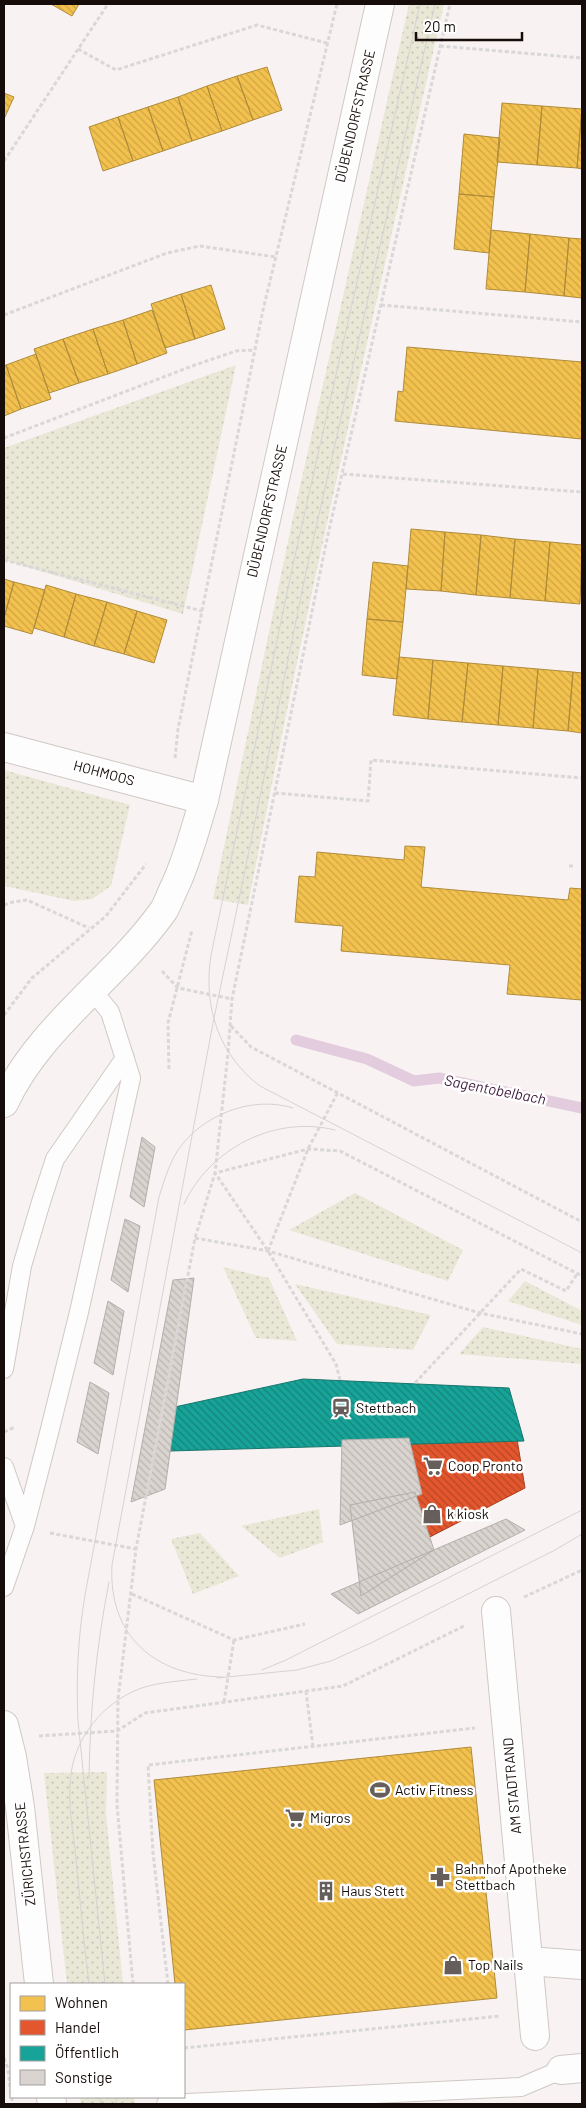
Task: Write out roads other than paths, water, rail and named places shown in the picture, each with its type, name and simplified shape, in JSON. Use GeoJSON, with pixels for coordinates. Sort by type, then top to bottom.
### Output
{"type":"FeatureCollection","features":[{"type":"Feature","properties":{"kind":"street","name":"DÜBENDORFSTRASSE"},"geometry":{"type":"LineString","coordinates":[[92,990],[136,946],[165,908],[186,862],[204,800],[380,4]]}},
{"type":"Feature","properties":{"kind":"street","name":"HOHMOOS"},"geometry":{"type":"LineString","coordinates":[[4,746],[204,800]]}},
{"type":"Feature","properties":{"kind":"street"},"geometry":{"type":"LineString","coordinates":[[4,1103],[11,1087],[31,1057],[56,1026],[92,990]]}},
{"type":"Feature","properties":{"kind":"street","name":"AM STADTRAND"},"geometry":{"type":"LineString","coordinates":[[496,1611],[534,2024]]}},
{"type":"Feature","properties":{"kind":"street","name":"ZÜRICHSTRASSE"},"geometry":{"type":"LineString","coordinates":[[6,1731],[20,1807],[39,1983]]}},
{"type":"Feature","properties":{"kind":"street"},"geometry":{"type":"LineString","coordinates":[[528,1961],[582,1965]]}},
{"type":"Feature","properties":{"kind":"lane"},"geometry":{"type":"LineString","coordinates":[[4,1587],[24,1526],[79,1312],[130,1078],[110,1012],[92,990]]}},
{"type":"Feature","properties":{"kind":"lane"},"geometry":{"type":"LineString","coordinates":[[4,1369],[22,1266],[56,1159],[125,1058]]}},
{"type":"Feature","properties":{"kind":"lane"},"geometry":{"type":"LineString","coordinates":[[4,1467],[24,1526]]}},
{"type":"Feature","properties":{"kind":"lane"},"geometry":{"type":"LineString","coordinates":[[166,2104],[521,2087],[572,2069]]}},
{"type":"Feature","properties":{"kind":"waterway","name":"Sagentobelbach"},"geometry":{"type":"LineString","coordinates":[[296,1040],[367,1059],[414,1081],[439,1078],[582,1108]]}},
{"type":"Feature","properties":{"kind":"tram line"},"geometry":{"type":"LineString","coordinates":[[420,4],[292,569],[211,955],[209,992],[217,1028],[224,1044],[234,1059],[260,1086],[582,1253]]}},
{"type":"Feature","properties":{"kind":"tram line"},"geometry":{"type":"LineString","coordinates":[[223,1677],[199,1675],[176,1669],[157,1660],[140,1647],[127,1631],[118,1612],[113,1590],[112,1565],[213,1023],[306,572],[435,4]]}},
{"type":"Feature","properties":{"kind":"tram line"},"geometry":{"type":"LineString","coordinates":[[105,1983],[78,1721],[77,1673],[79,1642],[85,1595],[159,1197],[175,1155],[188,1138],[200,1127],[214,1118],[245,1106],[261,1104],[293,1108]]}},
{"type":"Feature","properties":{"kind":"tram line"},"geometry":{"type":"LineString","coordinates":[[184,1204],[195,1184],[210,1167],[227,1152],[247,1140],[268,1132],[290,1127],[335,1130]]}},
{"type":"Feature","properties":{"kind":"tram line"},"geometry":{"type":"LineString","coordinates":[[262,1670],[286,1660],[582,1510]]}},
{"type":"Feature","properties":{"kind":"tram line"},"geometry":{"type":"LineString","coordinates":[[217,1678],[297,1670],[331,1661],[371,1643],[555,1550],[582,1534]]}},
{"type":"Feature","properties":{"kind":"tram line"},"geometry":{"type":"LineString","coordinates":[[89,1778],[94,1680],[109,1582]]}},
{"type":"Feature","properties":{"kind":"tram line"},"geometry":{"type":"LineString","coordinates":[[89,1983],[70,1802],[70,1779],[76,1754],[81,1741],[89,1729],[119,1699],[151,1685],[197,1679]]}},
{"type":"Feature","properties":{"kind":"tram line"},"geometry":{"type":"LineString","coordinates":[[100,2098],[101,2104]]}},
{"type":"Feature","properties":{"kind":"tram line"},"geometry":{"type":"LineString","coordinates":[[116,2098],[116,2104]]}},
{"type":"Feature","properties":{"kind":"place","name":"Stettbach"},"geometry":{"type":"Point","coordinates":[341,1408]}},
{"type":"Feature","properties":{"kind":"place","name":"Coop Pronto"},"geometry":{"type":"Point","coordinates":[433,1466]}},
{"type":"Feature","properties":{"kind":"place","name":"k kiosk"},"geometry":{"type":"Point","coordinates":[432,1514]}},
{"type":"Feature","properties":{"kind":"place","name":"Activ Fitness"},"geometry":{"type":"Point","coordinates":[380,1790]}},
{"type":"Feature","properties":{"kind":"place","name":"Migros"},"geometry":{"type":"Point","coordinates":[295,1818]}},
{"type":"Feature","properties":{"kind":"place","name":"Bahnhof Apotheke Stettbach"},"geometry":{"type":"Point","coordinates":[440,1877]}},
{"type":"Feature","properties":{"kind":"place","name":"Haus Stett"},"geometry":{"type":"Point","coordinates":[326,1891]}},
{"type":"Feature","properties":{"kind":"place","name":"Top Nails"},"geometry":{"type":"Point","coordinates":[453,1965]}}]}
